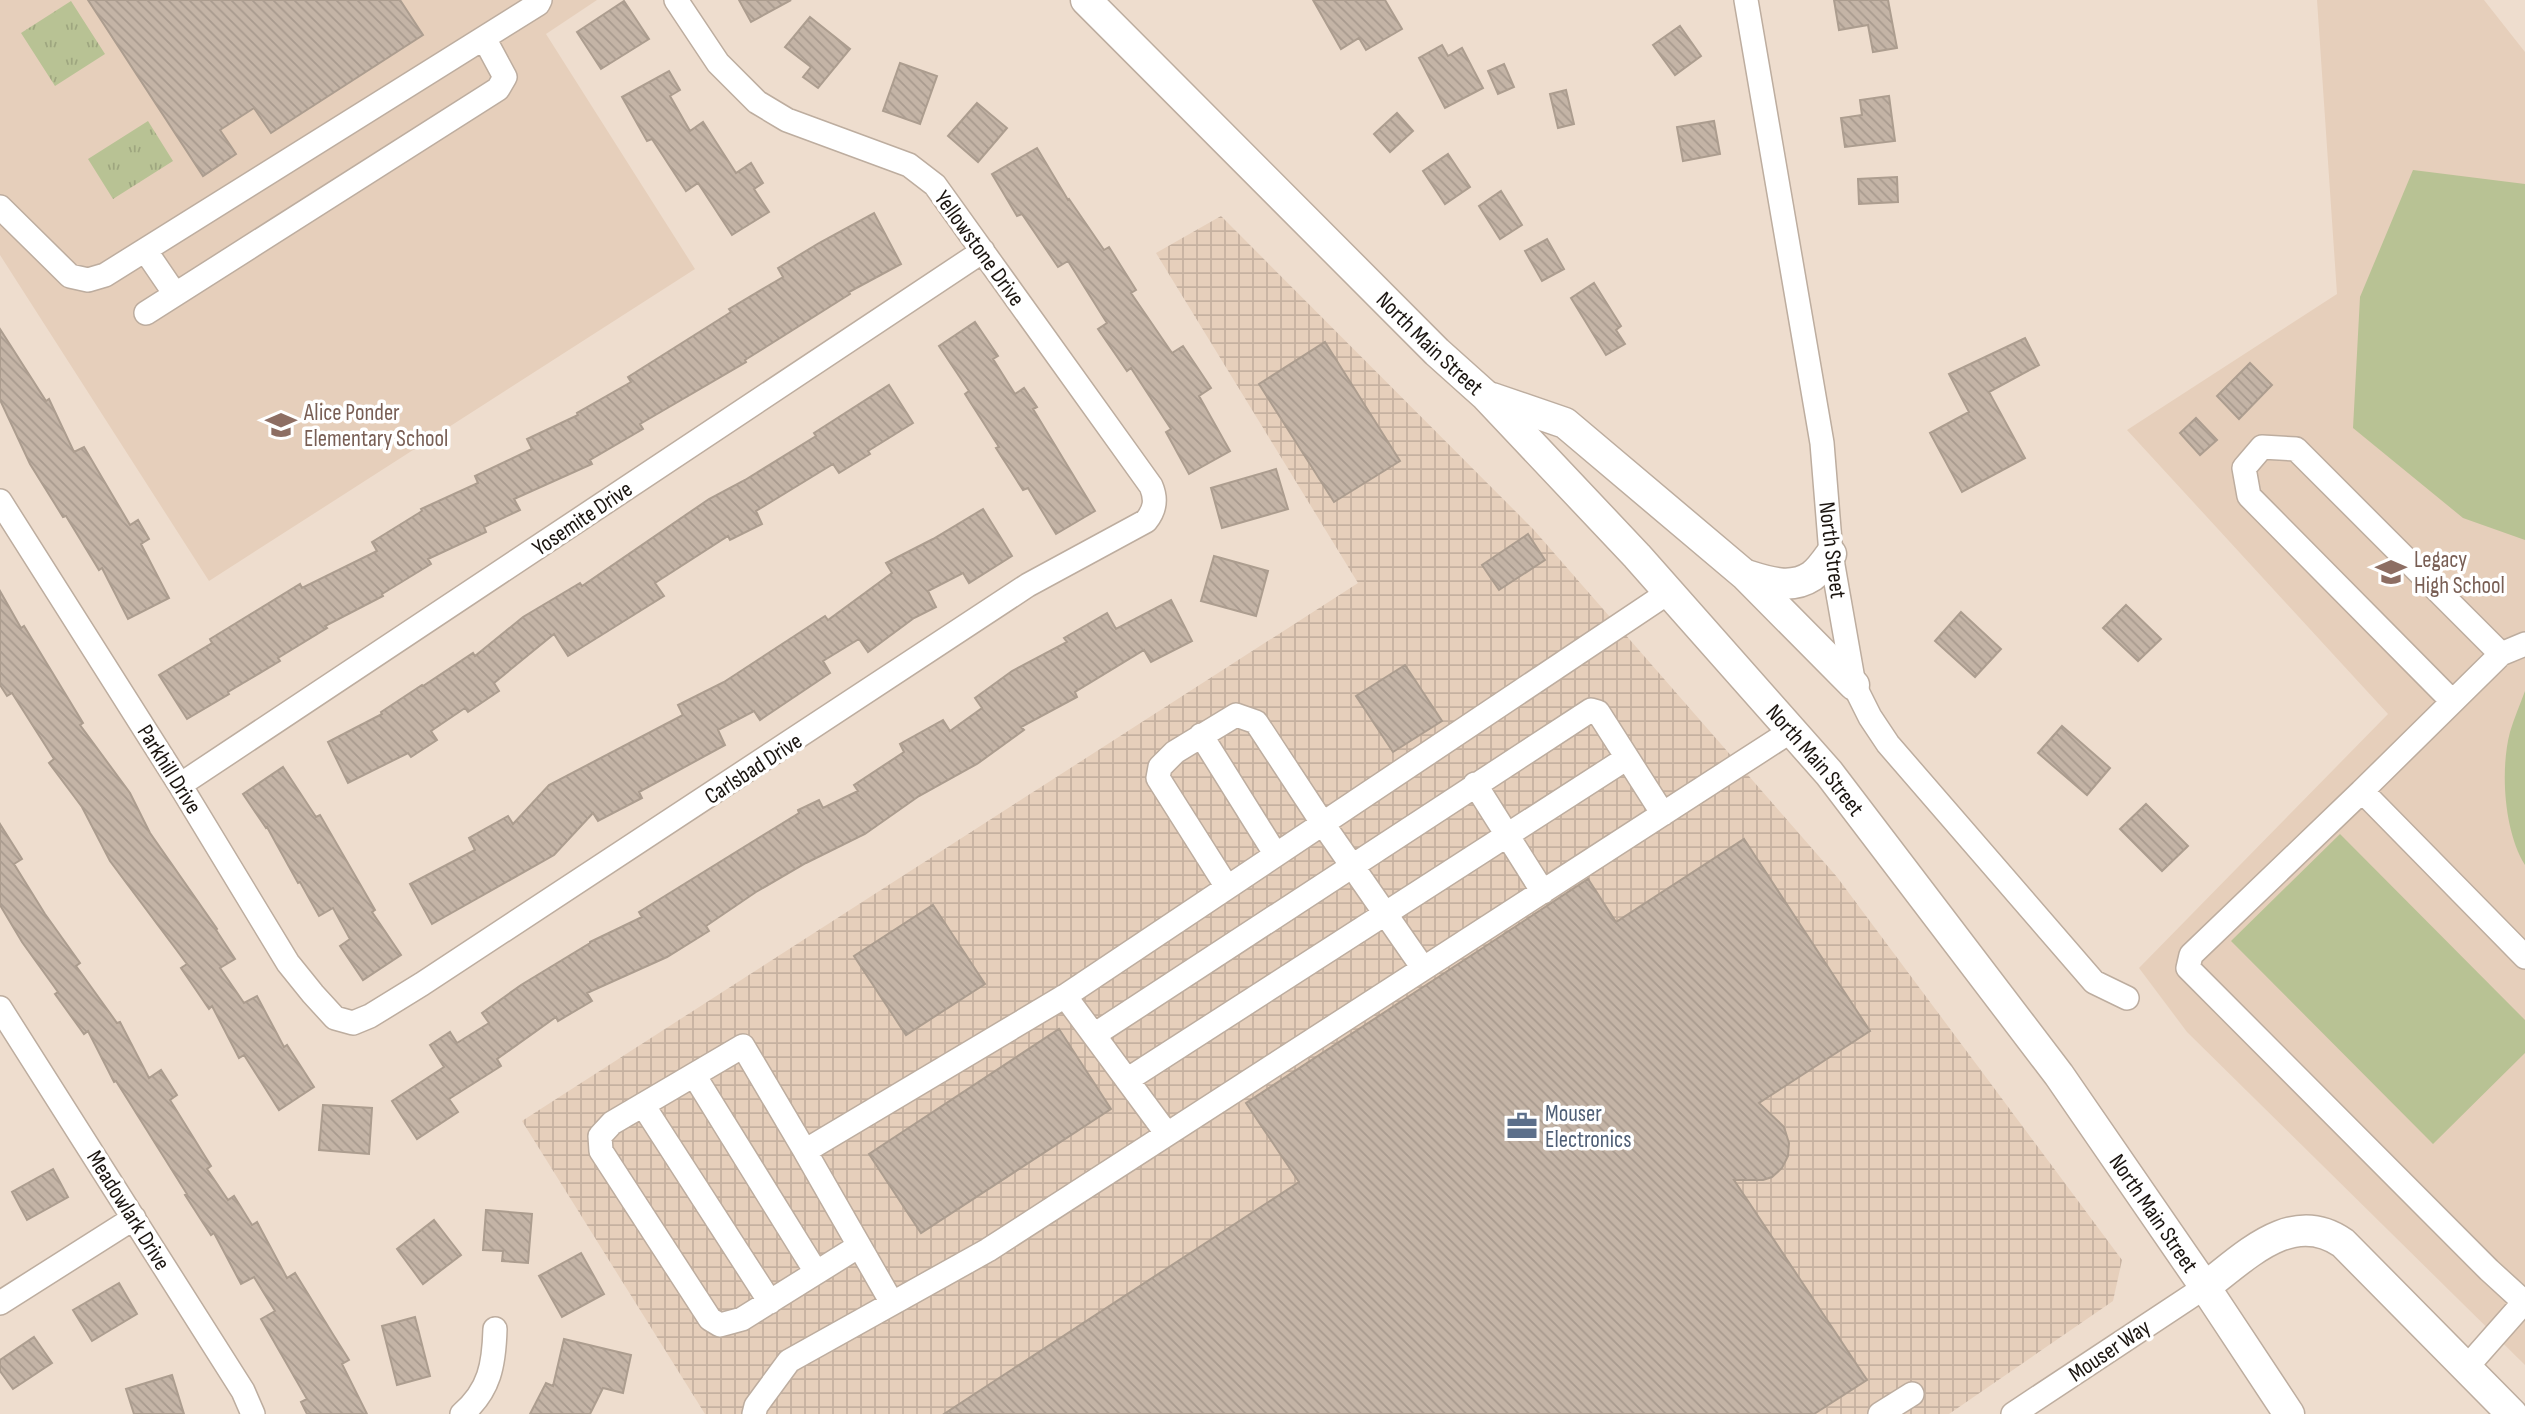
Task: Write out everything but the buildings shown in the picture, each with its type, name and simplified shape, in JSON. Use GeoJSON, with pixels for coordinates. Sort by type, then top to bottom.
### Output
{"type":"FeatureCollection","features":[{"type":"Feature","properties":{"kind":"main road","name":"North Main Street"},"geometry":{"type":"LineString","coordinates":[[1086,0],[1427,343],[1485,395],[1669,592],[1829,774],[2059,1075],[2205,1287],[2275,1238],[2304,1229],[2330,1234],[2343,1243],[2512,1414]]}},
{"type":"Feature","properties":{"kind":"main road"},"geometry":{"type":"LineString","coordinates":[[1485,395],[1565,424],[1745,575],[1854,685]]}},
{"type":"Feature","properties":{"kind":"main road"},"geometry":{"type":"LineString","coordinates":[[1745,575],[1776,584],[1795,583],[1813,576],[1831,554]]}},
{"type":"Feature","properties":{"kind":"main road"},"geometry":{"type":"LineString","coordinates":[[2205,1287],[2288,1414]]}},
{"type":"Feature","properties":{"kind":"street"},"geometry":{"type":"LineString","coordinates":[[0,208],[70,276],[88,280],[105,275],[538,4],[540,0]]}},
{"type":"Feature","properties":{"kind":"street","name":"Yellowstone Drive"},"geometry":{"type":"LineString","coordinates":[[677,0],[718,63],[757,102],[787,120],[909,166],[935,185],[1151,486],[1155,502],[1153,513]]}},
{"type":"Feature","properties":{"kind":"street","name":"North Street"},"geometry":{"type":"LineString","coordinates":[[1746,0],[1822,443],[1831,554],[1854,685],[1870,718],[1888,744],[2085,972],[2094,982],[2127,999]]}},
{"type":"Feature","properties":{"kind":"street"},"geometry":{"type":"LineString","coordinates":[[146,313],[498,89],[505,77],[484,38]]}},
{"type":"Feature","properties":{"kind":"street"},"geometry":{"type":"LineString","coordinates":[[145,250],[175,295]]}},
{"type":"Feature","properties":{"kind":"street","name":"Yosemite Drive"},"geometry":{"type":"LineString","coordinates":[[180,785],[984,251]]}},
{"type":"Feature","properties":{"kind":"street"},"geometry":{"type":"LineString","coordinates":[[2452,701],[2249,496],[2244,468],[2262,447],[2296,449],[2501,654]]}},
{"type":"Feature","properties":{"kind":"street","name":"Parkhill Drive"},"geometry":{"type":"LineString","coordinates":[[0,501],[180,785],[288,963],[335,1018],[353,1023]]}},
{"type":"Feature","properties":{"kind":"street","name":"Carlsbad Drive"},"geometry":{"type":"LineString","coordinates":[[353,1023],[422,985],[1028,585],[1146,521],[1153,513]]}},
{"type":"Feature","properties":{"kind":"street"},"geometry":{"type":"LineString","coordinates":[[805,1151],[1065,996],[1669,592]]}},
{"type":"Feature","properties":{"kind":"street"},"geometry":{"type":"LineString","coordinates":[[2466,1368],[2524,1302],[2488,1270],[2188,968],[2191,955],[2452,701],[2501,654],[2525,644]]}},
{"type":"Feature","properties":{"kind":"street"},"geometry":{"type":"LineString","coordinates":[[1094,1035],[1591,710],[1598,712],[1663,814]]}},
{"type":"Feature","properties":{"kind":"street"},"geometry":{"type":"LineString","coordinates":[[1227,887],[1158,778],[1160,767],[1175,752],[1236,715],[1256,722],[1423,968]]}},
{"type":"Feature","properties":{"kind":"street"},"geometry":{"type":"LineString","coordinates":[[754,1414],[756,1406],[789,1361],[988,1250],[1791,731]]}},
{"type":"Feature","properties":{"kind":"street"},"geometry":{"type":"LineString","coordinates":[[1201,734],[1276,855]]}},
{"type":"Feature","properties":{"kind":"street"},"geometry":{"type":"LineString","coordinates":[[1127,1080],[1627,758]]}},
{"type":"Feature","properties":{"kind":"street"},"geometry":{"type":"LineString","coordinates":[[1475,784],[1543,892]]}},
{"type":"Feature","properties":{"kind":"street"},"geometry":{"type":"LineString","coordinates":[[2362,791],[2525,957]]}},
{"type":"Feature","properties":{"kind":"street"},"geometry":{"type":"LineString","coordinates":[[1065,996],[1167,1134]]}},
{"type":"Feature","properties":{"kind":"street","name":"Meadowlark Drive"},"geometry":{"type":"LineString","coordinates":[[0,1009],[243,1391],[253,1414]]}},
{"type":"Feature","properties":{"kind":"street"},"geometry":{"type":"LineString","coordinates":[[859,1246],[742,1319],[720,1325],[710,1319],[601,1151],[600,1136],[612,1123],[743,1046],[805,1151],[892,1303]]}},
{"type":"Feature","properties":{"kind":"street"},"geometry":{"type":"LineString","coordinates":[[694,1075],[816,1272]]}},
{"type":"Feature","properties":{"kind":"street"},"geometry":{"type":"LineString","coordinates":[[643,1105],[770,1302]]}},
{"type":"Feature","properties":{"kind":"street"},"geometry":{"type":"LineString","coordinates":[[0,1303],[134,1218]]}},
{"type":"Feature","properties":{"kind":"street","name":"Mouser Way"},"geometry":{"type":"LineString","coordinates":[[2013,1414],[2205,1287]]}},
{"type":"Feature","properties":{"kind":"street"},"geometry":{"type":"LineString","coordinates":[[461,1414],[474,1403],[487,1381],[494,1357],[495,1329]]}},
{"type":"Feature","properties":{"kind":"street"},"geometry":{"type":"LineString","coordinates":[[1880,1414],[1912,1394]]}},
{"type":"Feature","properties":{"kind":"shaded area","name":"Alice Ponder Elementary School"},"geometry":{"type":"Polygon","coordinates":[[[0,0],[597,0],[546,34],[695,269],[209,581],[0,255],[0,0]]]}},
{"type":"Feature","properties":{"kind":"shaded area","name":"Legacy High School"},"geometry":{"type":"Polygon","coordinates":[[[2317,0],[2484,0],[2525,52],[2525,1365],[2187,1032],[2139,968],[2388,714],[2127,430],[2337,294],[2317,0]]]}},
{"type":"Feature","properties":{"kind":"shaded area"},"geometry":{"type":"Polygon","coordinates":[[[1221,216],[1534,530],[1837,877],[2122,1260],[2113,1301],[1949,1414],[705,1414],[522,1121],[1358,583],[1156,253],[1221,216]]]}},
{"type":"Feature","properties":{"kind":"green space"},"geometry":{"type":"Polygon","coordinates":[[[71,1],[105,54],[55,86],[21,33],[71,1]]]}},
{"type":"Feature","properties":{"kind":"green space"},"geometry":{"type":"Polygon","coordinates":[[[148,121],[173,161],[113,199],[88,159],[148,121]]]}},
{"type":"Feature","properties":{"kind":"green space"},"geometry":{"type":"Polygon","coordinates":[[[2413,170],[2525,184],[2525,540],[2463,518],[2353,428],[2360,297],[2413,170]]]}},
{"type":"Feature","properties":{"kind":"green space"},"geometry":{"type":"Polygon","coordinates":[[[2525,691],[2525,865],[2508,818],[2505,764],[2510,732],[2525,691]]]}},
{"type":"Feature","properties":{"kind":"green space"},"geometry":{"type":"Polygon","coordinates":[[[2340,834],[2525,1020],[2525,1053],[2433,1144],[2231,941],[2340,834]]]}},
{"type":"Feature","properties":{"kind":"place","name":"Alice Ponder Elementary School"},"geometry":{"type":"Point","coordinates":[281,425]}},
{"type":"Feature","properties":{"kind":"place","name":"Legacy High School"},"geometry":{"type":"Point","coordinates":[2391,572]}},
{"type":"Feature","properties":{"kind":"place","name":"Mouser Electronics"},"geometry":{"type":"Point","coordinates":[1522,1126]}}]}
